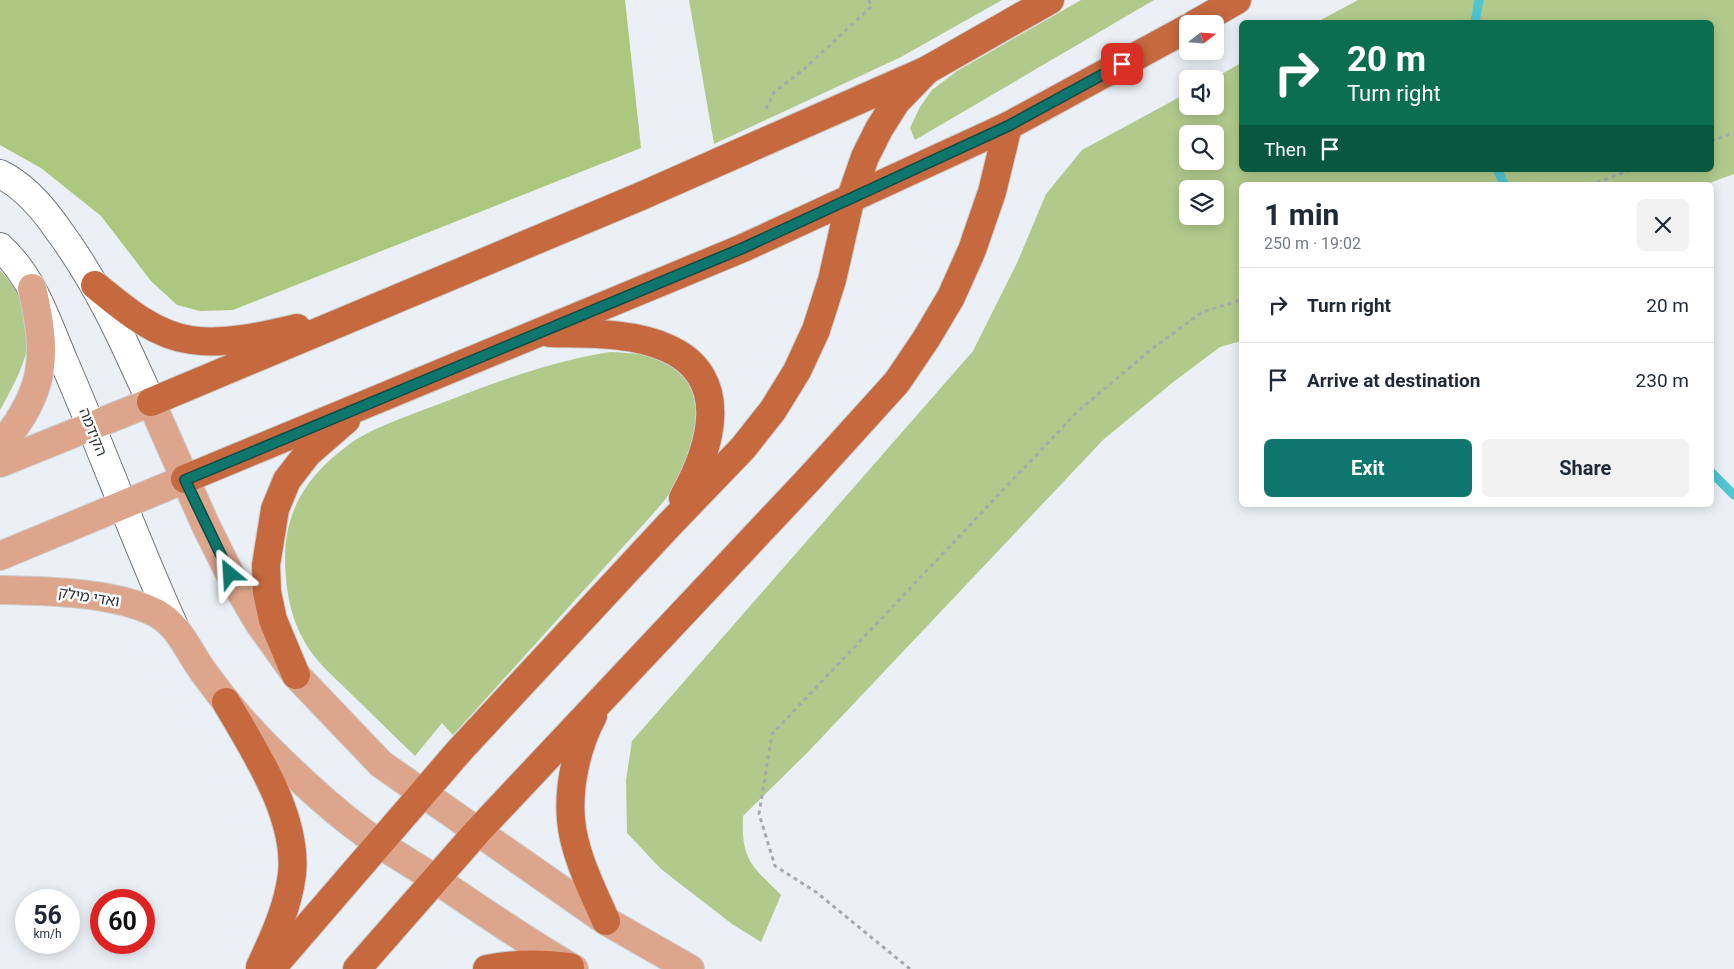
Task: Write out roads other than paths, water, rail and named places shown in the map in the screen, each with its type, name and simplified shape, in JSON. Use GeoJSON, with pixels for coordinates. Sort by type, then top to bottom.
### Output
{"type":"FeatureCollection","features":[{"type":"Feature","properties":{"kind":"highway"},"geometry":{"type":"LineString","coordinates":[[150,402],[639,197],[927,70],[1050,0]]}},
{"type":"Feature","properties":{"kind":"highway"},"geometry":{"type":"LineString","coordinates":[[1211,15],[1237,0]]}},
{"type":"Feature","properties":{"kind":"highway"},"geometry":{"type":"LineString","coordinates":[[185,480],[743,248],[1008,126],[1179,33]]}},
{"type":"Feature","properties":{"kind":"highway"},"geometry":{"type":"LineString","coordinates":[[271,969],[422,794],[668,526],[743,448],[773,410],[797,371],[816,330],[832,280],[852,197],[865,158],[879,129],[896,102],[927,70]]}},
{"type":"Feature","properties":{"kind":"highway"},"geometry":{"type":"LineString","coordinates":[[358,969],[478,832],[811,478],[897,382],[951,297],[972,250],[992,192],[1008,126]]}},
{"type":"Feature","properties":{"kind":"highway"},"geometry":{"type":"LineString","coordinates":[[96,285],[133,315],[162,331],[190,340],[234,341],[359,314]]}},
{"type":"Feature","properties":{"kind":"highway"},"geometry":{"type":"LineString","coordinates":[[541,332],[594,334],[652,342],[668,348],[681,356],[695,370],[704,384],[710,406],[710,427],[706,449],[696,475],[668,526]]}},
{"type":"Feature","properties":{"kind":"highway"},"geometry":{"type":"LineString","coordinates":[[296,675],[273,620],[267,592],[266,565],[275,508],[287,480],[308,453],[338,425],[376,399]]}},
{"type":"Feature","properties":{"kind":"highway"},"geometry":{"type":"LineString","coordinates":[[605,695],[588,725],[577,759],[572,787],[571,820],[589,884],[606,921]]}},
{"type":"Feature","properties":{"kind":"highway"},"geometry":{"type":"LineString","coordinates":[[226,702],[268,778],[281,809],[291,841],[292,872],[286,904],[276,934],[259,969]]}},
{"type":"Feature","properties":{"kind":"highway"},"geometry":{"type":"LineString","coordinates":[[487,969],[507,965],[537,963],[572,968]]}},
{"type":"Feature","properties":{"kind":"main road"},"geometry":{"type":"LineString","coordinates":[[0,446],[27,409],[41,369],[41,333],[32,288]]}},
{"type":"Feature","properties":{"kind":"main road"},"geometry":{"type":"LineString","coordinates":[[0,463],[150,402],[230,574],[259,623],[296,675],[381,764],[606,921],[690,969]]}},
{"type":"Feature","properties":{"kind":"main road"},"geometry":{"type":"LineString","coordinates":[[0,556],[185,480]]}},
{"type":"Feature","properties":{"kind":"main road","name":"ואדי מילק"},"geometry":{"type":"LineString","coordinates":[[0,590],[52,591],[109,599],[156,613],[173,624]]}},
{"type":"Feature","properties":{"kind":"main road"},"geometry":{"type":"LineString","coordinates":[[173,624],[204,673],[226,702],[266,746],[336,811],[380,844],[437,880],[473,906],[572,968]]}},
{"type":"Feature","properties":{"kind":"street"},"geometry":{"type":"LineString","coordinates":[[0,174],[9,178],[26,192],[50,218],[96,285],[113,317],[150,402]]}},
{"type":"Feature","properties":{"kind":"street","name":"הקידמה"},"geometry":{"type":"LineString","coordinates":[[0,246],[15,263],[32,288],[173,624]]}},
{"type":"Feature","properties":{"kind":"waterway"},"geometry":{"type":"LineString","coordinates":[[1475,20],[1479,0]]}},
{"type":"Feature","properties":{"kind":"waterway"},"geometry":{"type":"LineString","coordinates":[[1498,172],[1503,182]]}},
{"type":"Feature","properties":{"kind":"waterway"},"geometry":{"type":"LineString","coordinates":[[1714,475],[1734,495]]}}]}
